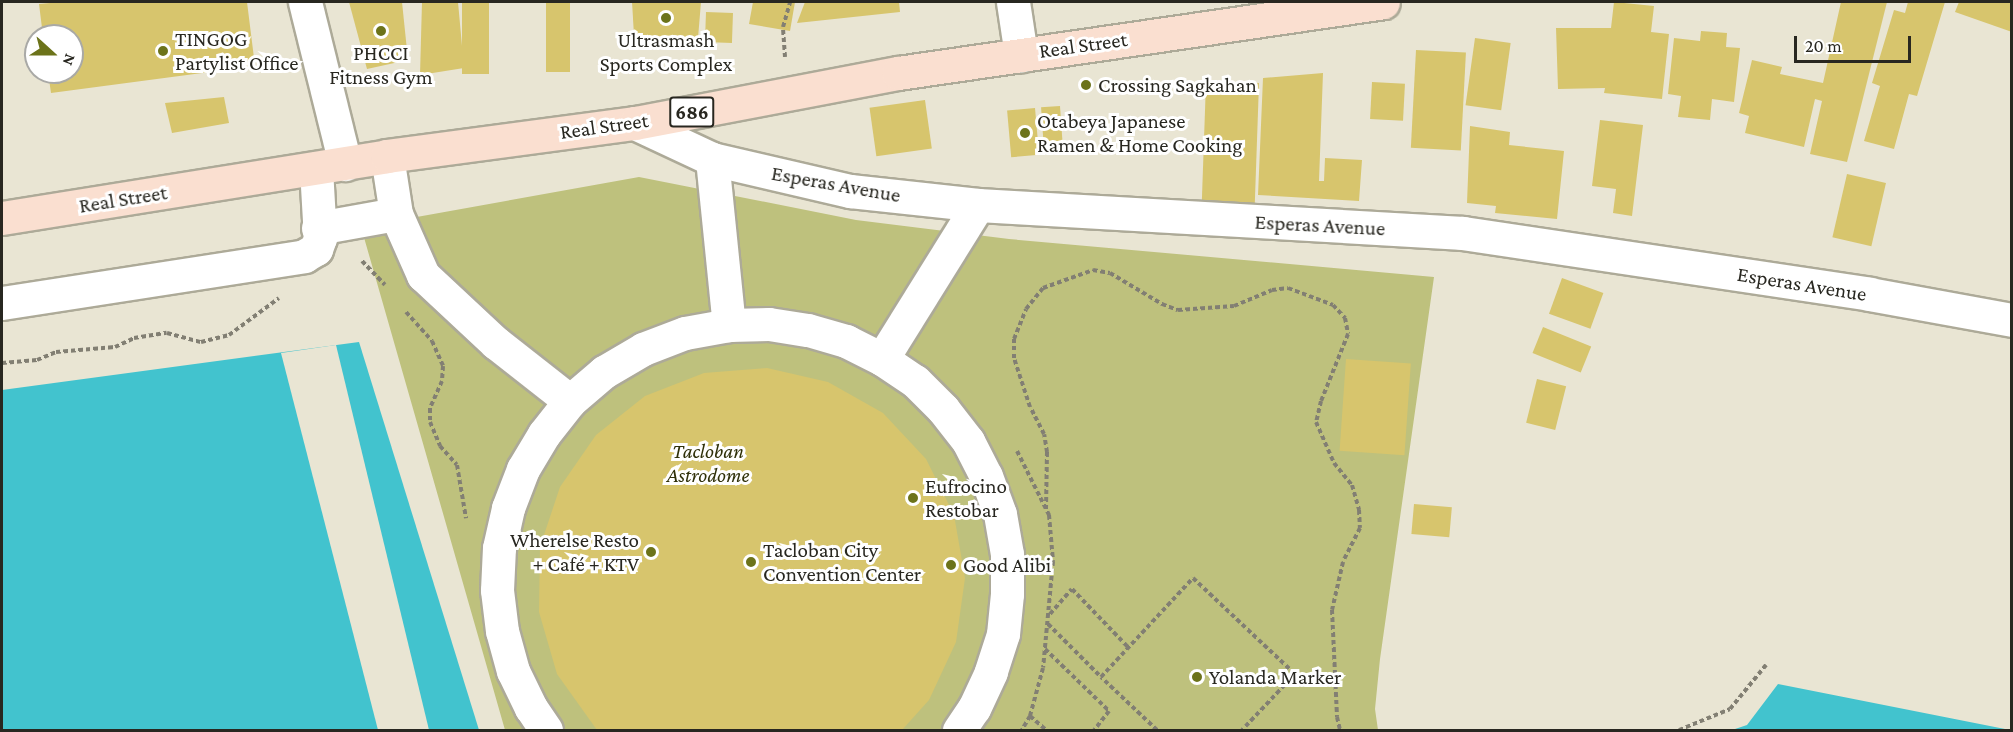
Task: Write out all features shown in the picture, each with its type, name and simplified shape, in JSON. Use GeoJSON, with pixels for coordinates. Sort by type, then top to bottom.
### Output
{"type":"FeatureCollection","features":[{"type":"Feature","properties":{"kind":"main road","name":"Real Street"},"geometry":{"type":"LineString","coordinates":[[2,218],[387,156],[635,123],[898,73],[1383,2]]}},
{"type":"Feature","properties":{"kind":"street"},"geometry":{"type":"LineString","coordinates":[[2,303],[289,259],[304,256],[315,249],[320,238],[318,228],[330,166],[305,2]]}},
{"type":"Feature","properties":{"kind":"street"},"geometry":{"type":"LineString","coordinates":[[1013,2],[1021,55]]}},
{"type":"Feature","properties":{"kind":"street","name":"Esperas Avenue"},"geometry":{"type":"LineString","coordinates":[[635,123],[712,159],[850,191],[978,205],[1463,233],[1869,294],[2012,320]]}},
{"type":"Feature","properties":{"kind":"street"},"geometry":{"type":"LineString","coordinates":[[387,156],[396,214],[423,275],[496,343],[570,401]]}},
{"type":"Feature","properties":{"kind":"street"},"geometry":{"type":"LineString","coordinates":[[712,159],[729,325]]}},
{"type":"Feature","properties":{"kind":"street"},"geometry":{"type":"LineString","coordinates":[[882,359],[978,205]]}},
{"type":"Feature","properties":{"kind":"street"},"geometry":{"type":"LineString","coordinates":[[318,228],[396,214]]}},
{"type":"Feature","properties":{"kind":"street"},"geometry":{"type":"LineString","coordinates":[[546,730],[531,708],[513,671],[502,631],[497,590],[499,548],[508,508],[523,469],[544,434],[570,401],[604,372],[643,349],[685,333],[729,325],[769,324],[808,330],[846,341],[882,359],[915,381],[936,402],[968,441],[986,476],[1000,514],[1007,554],[1008,594],[1003,634],[991,672],[974,708],[958,730]]}},
{"type":"Feature","properties":{"kind":"path"},"geometry":{"type":"LineString","coordinates":[[787,94],[783,27],[790,2]]}},
{"type":"Feature","properties":{"kind":"path"},"geometry":{"type":"LineString","coordinates":[[2,363],[37,360],[56,352],[115,347],[134,338],[167,333],[201,342],[229,335],[277,301],[287,285],[289,259]]}},
{"type":"Feature","properties":{"kind":"path"},"geometry":{"type":"LineString","coordinates":[[362,261],[391,293]]}},
{"type":"Feature","properties":{"kind":"path"},"geometry":{"type":"LineString","coordinates":[[1046,509],[1047,452],[1044,434],[1020,380],[1014,349],[1014,339],[1026,309],[1043,288],[1093,270],[1110,273],[1162,304],[1178,310],[1234,306],[1272,290],[1288,288],[1333,305],[1345,318],[1348,334],[1321,401],[1316,422],[1334,463],[1352,485],[1359,510],[1360,528],[1343,562],[1332,610],[1337,717],[1340,730]]}},
{"type":"Feature","properties":{"kind":"path"},"geometry":{"type":"LineString","coordinates":[[403,308],[432,341],[443,366],[442,381],[430,408],[430,422],[441,446],[457,465],[463,489],[467,523]]}},
{"type":"Feature","properties":{"kind":"path"},"geometry":{"type":"LineString","coordinates":[[1101,677],[1193,578],[1294,674],[1242,730]]}},
{"type":"Feature","properties":{"kind":"path"},"geometry":{"type":"LineString","coordinates":[[1049,614],[1072,590],[1128,647]]}},
{"type":"Feature","properties":{"kind":"path"},"geometry":{"type":"LineString","coordinates":[[1048,624],[1157,730]]}},
{"type":"Feature","properties":{"kind":"path"},"geometry":{"type":"LineString","coordinates":[[1045,649],[1109,711],[1094,730]]}},
{"type":"Feature","properties":{"kind":"path"},"geometry":{"type":"LineString","coordinates":[[1679,730],[1730,709],[1766,665]]}},
{"type":"Feature","properties":{"kind":"path"},"geometry":{"type":"LineString","coordinates":[[1030,716],[1046,730]]}},
{"type":"Feature","properties":{"kind":"green space","name":"Tacloban Astrodome"},"geometry":{"type":"Polygon","coordinates":[[[639,177],[856,220],[1009,239],[1434,277],[1380,659],[1375,709],[1378,730],[505,730],[361,227],[639,177]]]}},
{"type":"Feature","properties":{"kind":"water"},"geometry":{"type":"Polygon","coordinates":[[[359,342],[479,730],[2,730],[2,390],[359,342]]]}},
{"type":"Feature","properties":{"kind":"water"},"geometry":{"type":"Polygon","coordinates":[[[1778,684],[2009,730],[1732,730],[1747,725],[1778,684]]]}},
{"type":"Feature","properties":{"kind":"pier"},"geometry":{"type":"Polygon","coordinates":[[[336,345],[429,730],[378,730],[281,353],[336,345]]]}},
{"type":"Feature","properties":{"kind":"building","name":"TINGOG Partylist Office"},"geometry":{"type":"Polygon","coordinates":[[[247,2],[255,66],[51,93],[50,84],[84,84],[84,24],[42,24],[39,4],[247,2]]]}},
{"type":"Feature","properties":{"kind":"building","name":"PHCCI Fitness Gym"},"geometry":{"type":"Polygon","coordinates":[[[349,2],[402,2],[408,60],[367,69],[349,2]]]}},
{"type":"Feature","properties":{"kind":"building"},"geometry":{"type":"Polygon","coordinates":[[[422,2],[458,2],[464,68],[420,75],[422,2]]]}},
{"type":"Feature","properties":{"kind":"building"},"geometry":{"type":"Polygon","coordinates":[[[462,2],[489,2],[489,74],[462,74],[462,2]]]}},
{"type":"Feature","properties":{"kind":"building","name":"Ultrasmash Sports Complex"},"geometry":{"type":"Polygon","coordinates":[[[632,2],[701,2],[698,38],[634,35],[632,2]]]}},
{"type":"Feature","properties":{"kind":"building"},"geometry":{"type":"Polygon","coordinates":[[[753,2],[795,2],[790,31],[749,24],[753,2]]]}},
{"type":"Feature","properties":{"kind":"building"},"geometry":{"type":"Polygon","coordinates":[[[805,2],[899,2],[900,12],[797,23],[805,2]]]}},
{"type":"Feature","properties":{"kind":"building"},"geometry":{"type":"Polygon","coordinates":[[[1614,2],[1654,6],[1651,32],[1669,34],[1662,99],[1604,93],[1605,88],[1558,89],[1556,28],[1611,28],[1614,2]]]}},
{"type":"Feature","properties":{"kind":"building"},"geometry":{"type":"Polygon","coordinates":[[[1841,2],[1887,2],[1847,162],[1810,154],[1822,101],[1815,99],[1804,147],[1745,133],[1749,116],[1739,113],[1752,60],[1782,67],[1780,74],[1823,83],[1841,2]]]}},
{"type":"Feature","properties":{"kind":"building"},"geometry":{"type":"Polygon","coordinates":[[[1908,2],[1945,2],[1917,96],[1909,94],[1894,149],[1864,141],[1880,86],[1872,83],[1894,10],[1905,13],[1908,2]]]}},
{"type":"Feature","properties":{"kind":"building"},"geometry":{"type":"Polygon","coordinates":[[[1959,2],[2012,2],[2012,32],[1955,12],[1959,2]]]}},
{"type":"Feature","properties":{"kind":"building"},"geometry":{"type":"Polygon","coordinates":[[[546,3],[570,3],[570,72],[546,72],[546,3]]]}},
{"type":"Feature","properties":{"kind":"building"},"geometry":{"type":"Polygon","coordinates":[[[706,12],[733,13],[732,43],[705,42],[706,12]]]}},
{"type":"Feature","properties":{"kind":"building"},"geometry":{"type":"Polygon","coordinates":[[[1701,31],[1727,33],[1726,47],[1740,48],[1734,102],[1712,99],[1710,120],[1678,117],[1681,96],[1668,94],[1674,38],[1700,41],[1701,31]]]}},
{"type":"Feature","properties":{"kind":"building"},"geometry":{"type":"Polygon","coordinates":[[[1475,38],[1511,43],[1501,110],[1466,105],[1475,38]]]}},
{"type":"Feature","properties":{"kind":"building"},"geometry":{"type":"Polygon","coordinates":[[[1416,50],[1466,53],[1461,150],[1411,148],[1416,50]]]}},
{"type":"Feature","properties":{"kind":"building"},"geometry":{"type":"Polygon","coordinates":[[[1323,73],[1319,181],[1324,181],[1325,158],[1362,160],[1359,201],[1258,195],[1263,78],[1323,73]]]}},
{"type":"Feature","properties":{"kind":"building"},"geometry":{"type":"Polygon","coordinates":[[[1206,81],[1259,83],[1255,205],[1202,203],[1206,81]]]}},
{"type":"Feature","properties":{"kind":"building"},"geometry":{"type":"Polygon","coordinates":[[[1372,82],[1405,84],[1403,121],[1370,119],[1372,82]]]}},
{"type":"Feature","properties":{"kind":"building"},"geometry":{"type":"Polygon","coordinates":[[[224,97],[229,123],[172,133],[165,103],[224,97]]]}},
{"type":"Feature","properties":{"kind":"building"},"geometry":{"type":"Polygon","coordinates":[[[925,100],[932,149],[876,156],[870,108],[925,100]]]}},
{"type":"Feature","properties":{"kind":"building"},"geometry":{"type":"Polygon","coordinates":[[[1060,106],[1063,149],[1044,150],[1041,107],[1060,106]]]}},
{"type":"Feature","properties":{"kind":"building"},"geometry":{"type":"Polygon","coordinates":[[[1035,108],[1039,155],[1011,157],[1007,110],[1035,108]]]}},
{"type":"Feature","properties":{"kind":"building"},"geometry":{"type":"Polygon","coordinates":[[[1600,120],[1643,125],[1632,216],[1613,213],[1616,189],[1592,186],[1600,120]]]}},
{"type":"Feature","properties":{"kind":"building"},"geometry":{"type":"Polygon","coordinates":[[[1470,126],[1510,132],[1509,145],[1564,151],[1557,219],[1495,213],[1496,206],[1467,203],[1470,126]]]}},
{"type":"Feature","properties":{"kind":"building"},"geometry":{"type":"Polygon","coordinates":[[[1847,174],[1886,183],[1871,246],[1832,237],[1847,174]]]}},
{"type":"Feature","properties":{"kind":"building"},"geometry":{"type":"Polygon","coordinates":[[[1562,278],[1603,293],[1590,329],[1549,314],[1562,278]]]}},
{"type":"Feature","properties":{"kind":"building"},"geometry":{"type":"Polygon","coordinates":[[[1543,327],[1591,346],[1581,372],[1533,353],[1543,327]]]}},
{"type":"Feature","properties":{"kind":"building"},"geometry":{"type":"Polygon","coordinates":[[[1346,359],[1411,364],[1404,455],[1340,451],[1346,359]]]}},
{"type":"Feature","properties":{"kind":"building","name":"Tacloban City Convention Center"},"geometry":{"type":"Polygon","coordinates":[[[767,368],[828,382],[883,413],[926,459],[954,515],[965,578],[956,642],[929,700],[902,730],[597,730],[557,674],[539,612],[540,547],[560,487],[596,435],[645,396],[704,373],[767,368]]]}},
{"type":"Feature","properties":{"kind":"building"},"geometry":{"type":"Polygon","coordinates":[[[1537,379],[1566,386],[1555,430],[1526,423],[1537,379]]]}},
{"type":"Feature","properties":{"kind":"building"},"geometry":{"type":"Polygon","coordinates":[[[1414,504],[1452,507],[1449,537],[1411,534],[1414,504]]]}},
{"type":"Feature","properties":{"kind":"place","name":"Ultrasmash Sports Complex"},"geometry":{"type":"Point","coordinates":[666,18]}},
{"type":"Feature","properties":{"kind":"place","name":"PHCCI Fitness Gym"},"geometry":{"type":"Point","coordinates":[381,31]}},
{"type":"Feature","properties":{"kind":"place","name":"TINGOG Partylist Office"},"geometry":{"type":"Point","coordinates":[163,51]}},
{"type":"Feature","properties":{"kind":"place","name":"Crossing Sagkahan"},"geometry":{"type":"Point","coordinates":[1086,85]}},
{"type":"Feature","properties":{"kind":"place","name":"Otabeya Japanese Ramen & Home Cooking"},"geometry":{"type":"Point","coordinates":[1025,133]}},
{"type":"Feature","properties":{"kind":"place","name":"Eufrocino Restobar"},"geometry":{"type":"Point","coordinates":[913,498]}},
{"type":"Feature","properties":{"kind":"place","name":"Wherelse Resto + Café + KTV"},"geometry":{"type":"Point","coordinates":[651,552]}},
{"type":"Feature","properties":{"kind":"place","name":"Tacloban City Convention Center"},"geometry":{"type":"Point","coordinates":[751,562]}},
{"type":"Feature","properties":{"kind":"place","name":"Good Alibi"},"geometry":{"type":"Point","coordinates":[951,565]}},
{"type":"Feature","properties":{"kind":"place","name":"Yolanda Marker"},"geometry":{"type":"Point","coordinates":[1197,677]}}]}
